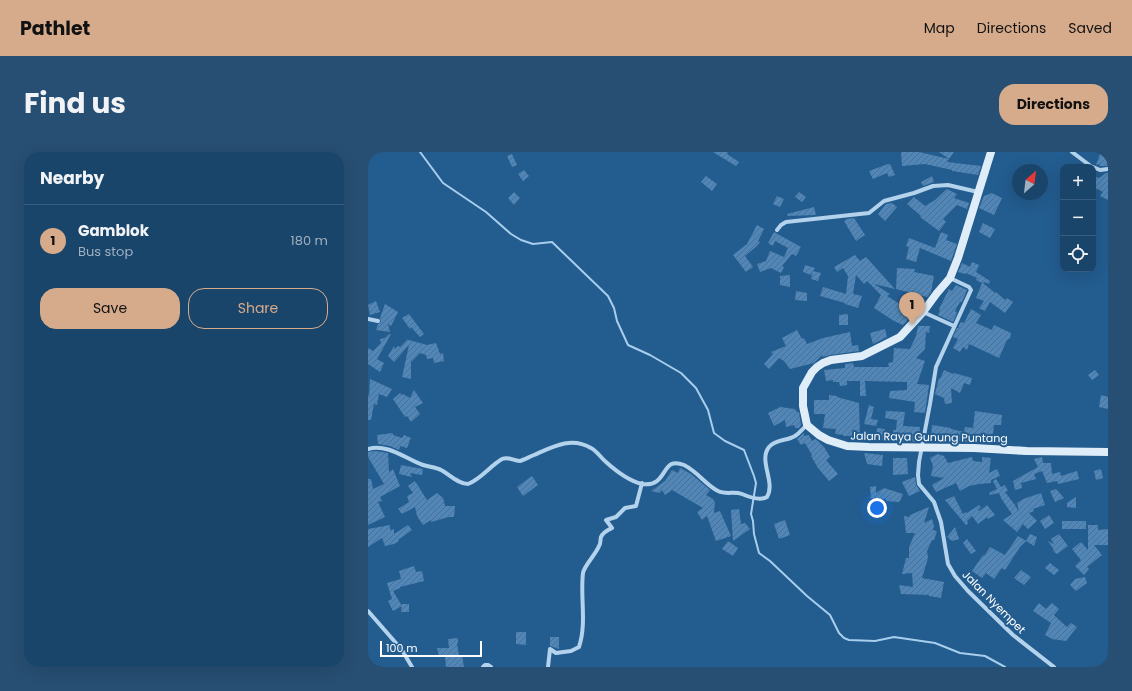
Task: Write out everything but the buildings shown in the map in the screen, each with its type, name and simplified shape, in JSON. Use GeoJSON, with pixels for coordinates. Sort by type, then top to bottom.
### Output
{"type":"FeatureCollection","features":[{"type":"Feature","properties":{"kind":"street"},"geometry":{"type":"LineString","coordinates":[[368,449],[374,447],[390,450],[425,466],[439,468],[462,483],[468,484],[504,458],[521,460],[556,445],[567,442],[590,447],[622,475],[642,484],[655,483],[670,465],[679,464],[699,474],[717,491],[725,493],[740,493],[751,498],[766,498],[769,494],[766,459],[768,450],[774,443],[796,436],[807,425],[803,406],[803,388],[812,372],[822,363],[831,360],[862,356],[900,337],[923,312],[937,292],[950,278],[958,258],[991,152]]}},
{"type":"Feature","properties":{"kind":"street"},"geometry":{"type":"LineString","coordinates":[[1072,152],[1089,164]]}},
{"type":"Feature","properties":{"kind":"street"},"geometry":{"type":"LineString","coordinates":[[1096,168],[1108,170]]}},
{"type":"Feature","properties":{"kind":"street"},"geometry":{"type":"LineString","coordinates":[[777,230],[781,224],[786,222],[869,213],[884,201],[933,186],[948,184],[978,192]]}},
{"type":"Feature","properties":{"kind":"street","name":"Jalan Nyempet"},"geometry":{"type":"LineString","coordinates":[[950,278],[970,288],[965,304],[936,367],[922,447],[918,475],[919,484],[934,502],[941,522],[949,567],[968,591],[993,616],[1048,665],[1054,667]]}},
{"type":"Feature","properties":{"kind":"street"},"geometry":{"type":"LineString","coordinates":[[923,312],[954,326]]}},
{"type":"Feature","properties":{"kind":"street"},"geometry":{"type":"LineString","coordinates":[[368,319],[378,321]]}},
{"type":"Feature","properties":{"kind":"street","name":"Jalan Raya Gunung Puntang"},"geometry":{"type":"LineString","coordinates":[[807,425],[828,440],[846,446],[1108,452]]}},
{"type":"Feature","properties":{"kind":"street"},"geometry":{"type":"LineString","coordinates":[[548,667],[550,650],[556,653],[571,651],[579,647],[584,617],[582,591],[583,571],[600,545],[600,538],[604,533],[612,528],[606,520],[616,517],[625,508],[636,506],[642,484]]}},
{"type":"Feature","properties":{"kind":"street"},"geometry":{"type":"LineString","coordinates":[[368,611],[402,650],[412,667]]}},
{"type":"Feature","properties":{"kind":"street"},"geometry":{"type":"LineString","coordinates":[[483,667],[488,664],[491,667]]}},
{"type":"Feature","properties":{"kind":"waterway"},"geometry":{"type":"LineString","coordinates":[[420,152],[443,183],[486,212],[511,234],[521,240],[533,244],[552,242],[608,296],[628,345],[650,355],[681,373],[696,388],[708,410],[714,433],[725,441],[744,450],[754,476],[756,483],[751,514],[759,553],[770,561],[807,596],[830,615],[839,633],[844,638],[849,640],[875,641],[894,637],[935,643],[960,653],[985,656],[1005,667]]}},
{"type":"Feature","properties":{"kind":"place","name":"Gamblok"},"geometry":{"type":"Point","coordinates":[912,325]}}]}
